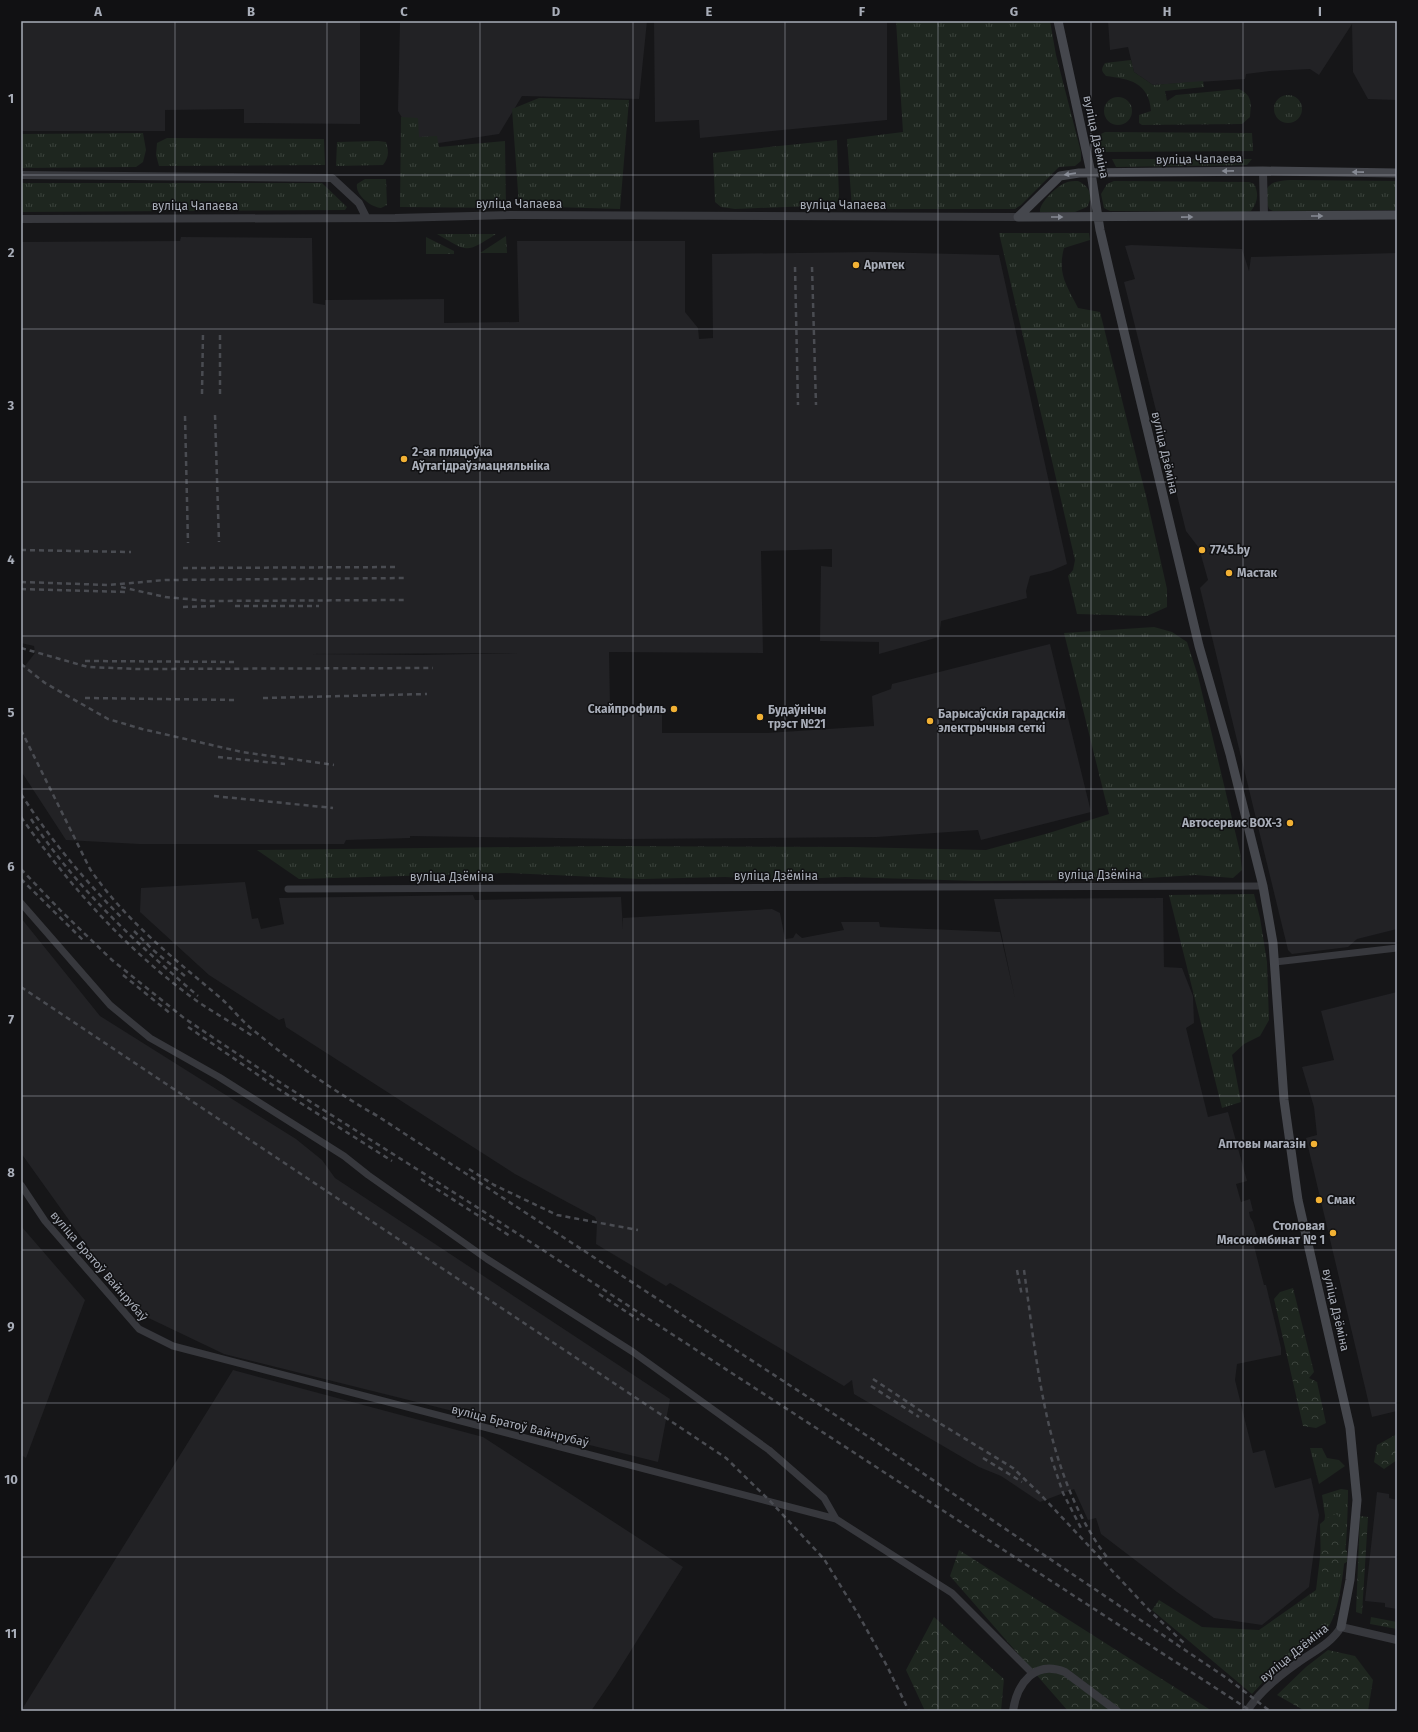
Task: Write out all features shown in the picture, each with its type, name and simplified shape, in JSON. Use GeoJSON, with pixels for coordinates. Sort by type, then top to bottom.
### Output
{"type":"FeatureCollection","features":[{"type":"Feature","properties":{"kind":"main road","name":"вуліца Дзёміна"},"geometry":{"type":"LineString","coordinates":[[1058,21],[1092,173],[1110,273],[1190,611],[1230,754],[1263,886],[1273,943],[1284,1100],[1298,1200],[1350,1428],[1357,1500],[1350,1580],[1341,1627]]}},
{"type":"Feature","properties":{"kind":"main road","name":"вуліца Чапаева"},"geometry":{"type":"LineString","coordinates":[[1018,217],[1060,176],[1092,173],[1263,171],[1397,173]]}},
{"type":"Feature","properties":{"kind":"main road","name":"вуліца Чапаева"},"geometry":{"type":"LineString","coordinates":[[1018,217],[1099,218],[1397,215]]}},
{"type":"Feature","properties":{"kind":"street"},"geometry":{"type":"LineString","coordinates":[[1263,171],[1264,216]]}},
{"type":"Feature","properties":{"kind":"street"},"geometry":{"type":"LineString","coordinates":[[21,175],[332,178],[359,203],[366,217]]}},
{"type":"Feature","properties":{"kind":"street","name":"вуліца Чапаева"},"geometry":{"type":"LineString","coordinates":[[21,219],[395,218],[512,215],[1018,217]]}},
{"type":"Feature","properties":{"kind":"street","name":"вуліца Дзёміна"},"geometry":{"type":"LineString","coordinates":[[288,889],[1263,886]]}},
{"type":"Feature","properties":{"kind":"street"},"geometry":{"type":"LineString","coordinates":[[21,903],[110,1005],[150,1038],[219,1077],[344,1156],[368,1175],[487,1259],[633,1352],[769,1450],[824,1498],[836,1519]]}},
{"type":"Feature","properties":{"kind":"street"},"geometry":{"type":"LineString","coordinates":[[1275,962],[1397,948]]}},
{"type":"Feature","properties":{"kind":"street","name":"вуліца Братоў Вайнрубаў"},"geometry":{"type":"LineString","coordinates":[[21,1185],[45,1221],[139,1329],[173,1346],[836,1519],[952,1593],[1032,1674]]}},
{"type":"Feature","properties":{"kind":"street"},"geometry":{"type":"LineString","coordinates":[[1341,1627],[1397,1640]]}},
{"type":"Feature","properties":{"kind":"street","name":"вуліца Дзёміна"},"geometry":{"type":"LineString","coordinates":[[1247,1711],[1295,1664],[1336,1635],[1341,1627]]}},
{"type":"Feature","properties":{"kind":"street"},"geometry":{"type":"LineString","coordinates":[[1013,1711],[1015,1697],[1023,1682],[1032,1674],[1042,1670],[1056,1668],[1065,1672],[1117,1711]]}},
{"type":"Feature","properties":{"kind":"shaded area"},"geometry":{"type":"Polygon","coordinates":[[[21,21],[360,21],[360,124],[244,123],[244,109],[165,110],[165,131],[21,131],[21,21]]]}},
{"type":"Feature","properties":{"kind":"shaded area"},"geometry":{"type":"Polygon","coordinates":[[[400,21],[647,21],[639,99],[522,96],[499,134],[419,146],[398,111],[400,21]]]}},
{"type":"Feature","properties":{"kind":"shaded area"},"geometry":{"type":"Polygon","coordinates":[[[654,21],[887,21],[887,120],[700,138],[699,120],[655,122],[654,21]]]}},
{"type":"Feature","properties":{"kind":"shaded area"},"geometry":{"type":"Polygon","coordinates":[[[1108,21],[1397,21],[1397,100],[1368,99],[1353,72],[1352,24],[1319,75],[1310,69],[1270,71],[1246,74],[1245,79],[1153,85],[1134,72],[1128,47],[1110,50],[1108,21]]]}},
{"type":"Feature","properties":{"kind":"shaded area"},"geometry":{"type":"Polygon","coordinates":[[[181,237],[312,238],[313,303],[325,305],[325,300],[444,299],[444,323],[519,322],[517,241],[685,241],[685,312],[698,328],[699,339],[713,338],[712,254],[872,252],[999,255],[1067,564],[1051,571],[1030,576],[1026,591],[1027,598],[941,621],[939,637],[879,654],[879,642],[820,641],[821,566],[832,567],[832,549],[761,551],[763,653],[609,652],[610,707],[662,706],[662,733],[767,733],[874,726],[872,696],[891,689],[892,684],[1050,644],[1091,812],[981,840],[978,830],[877,837],[624,839],[410,836],[410,838],[346,840],[344,844],[139,844],[66,840],[21,771],[21,671],[35,653],[34,646],[21,643],[21,242],[180,241],[181,237]],[[518,653],[309,654],[421,655],[518,653]]]}},
{"type":"Feature","properties":{"kind":"shaded area"},"geometry":{"type":"Polygon","coordinates":[[[1125,246],[1242,249],[1249,271],[1251,257],[1397,253],[1397,929],[1357,939],[1348,947],[1292,954],[1288,950],[1200,588],[1208,580],[1199,548],[1186,531],[1124,282],[1135,279],[1125,246]]]}},
{"type":"Feature","properties":{"kind":"shaded area"},"geometry":{"type":"Polygon","coordinates":[[[245,882],[252,919],[258,918],[261,929],[284,924],[279,898],[473,895],[475,900],[621,897],[623,929],[623,918],[772,909],[780,913],[785,939],[793,938],[796,933],[802,938],[844,930],[841,922],[879,922],[880,927],[1000,932],[1015,998],[994,899],[1163,898],[1164,967],[1182,968],[1193,996],[1194,1023],[1186,1028],[1208,1117],[1228,1112],[1247,1181],[1236,1184],[1241,1202],[1250,1199],[1253,1211],[1249,1212],[1250,1217],[1253,1222],[1259,1244],[1254,1246],[1264,1285],[1266,1285],[1281,1348],[1281,1355],[1237,1364],[1235,1380],[1253,1453],[1265,1450],[1275,1488],[1311,1478],[1319,1515],[1309,1587],[1262,1625],[1214,1618],[1177,1592],[1101,1534],[1096,1518],[1088,1520],[1074,1489],[1040,1502],[1001,1476],[979,1467],[854,1394],[852,1380],[844,1386],[670,1283],[666,1286],[596,1244],[597,1222],[595,1217],[515,1174],[286,1027],[284,1018],[279,1020],[209,975],[140,912],[141,888],[245,882]]]}},
{"type":"Feature","properties":{"kind":"shaded area"},"geometry":{"type":"Polygon","coordinates":[[[21,918],[100,1016],[296,1139],[322,1160],[335,1178],[670,1399],[658,1462],[224,1354],[134,1311],[21,1153],[21,918]]]}},
{"type":"Feature","properties":{"kind":"shaded area"},"geometry":{"type":"Polygon","coordinates":[[[1397,992],[1397,1411],[1372,1417],[1306,1138],[1317,1135],[1314,1107],[1302,1067],[1334,1060],[1321,1011],[1397,992]]]}},
{"type":"Feature","properties":{"kind":"shaded area"},"geometry":{"type":"Polygon","coordinates":[[[21,1226],[85,1300],[26,1458],[21,1455],[21,1226]]]}},
{"type":"Feature","properties":{"kind":"shaded area"},"geometry":{"type":"Polygon","coordinates":[[[233,1370],[483,1437],[683,1567],[615,1676],[591,1711],[21,1711],[233,1370]]]}},
{"type":"Feature","properties":{"kind":"shaded area"},"geometry":{"type":"Polygon","coordinates":[[[1377,1492],[1389,1494],[1389,1498],[1397,1500],[1397,1609],[1385,1607],[1385,1603],[1365,1601],[1377,1492]]]}},
{"type":"Feature","properties":{"kind":"green space"},"geometry":{"type":"Polygon","coordinates":[[[896,21],[1050,21],[1056,55],[1081,152],[1081,161],[1075,166],[1059,167],[1021,205],[1015,209],[852,209],[847,139],[903,132],[896,21]]]}},
{"type":"Feature","properties":{"kind":"green space"},"geometry":{"type":"Polygon","coordinates":[[[1131,60],[1134,72],[1153,85],[1203,81],[1204,87],[1165,91],[1167,101],[1176,95],[1239,89],[1249,97],[1251,104],[1250,117],[1242,124],[1142,125],[1139,123],[1139,115],[1151,111],[1149,101],[1142,88],[1130,81],[1106,76],[1102,70],[1105,63],[1131,60]]]}},
{"type":"Feature","properties":{"kind":"green space"},"geometry":{"type":"Polygon","coordinates":[[[1288,95],[1294,96],[1298,99],[1301,103],[1301,115],[1298,119],[1294,122],[1288,123],[1282,122],[1278,119],[1275,115],[1274,109],[1275,103],[1278,99],[1282,96],[1288,95]]]}},
{"type":"Feature","properties":{"kind":"green space"},"geometry":{"type":"Polygon","coordinates":[[[1118,97],[1124,98],[1128,101],[1131,105],[1131,117],[1128,121],[1124,124],[1118,125],[1112,124],[1108,121],[1105,117],[1104,111],[1105,105],[1108,101],[1112,98],[1118,97]]]}},
{"type":"Feature","properties":{"kind":"green space"},"geometry":{"type":"Polygon","coordinates":[[[539,98],[629,100],[620,209],[519,206],[512,109],[539,98]]]}},
{"type":"Feature","properties":{"kind":"green space"},"geometry":{"type":"Polygon","coordinates":[[[401,117],[418,118],[419,137],[437,136],[439,147],[505,141],[506,208],[400,207],[401,117]]]}},
{"type":"Feature","properties":{"kind":"green space"},"geometry":{"type":"Polygon","coordinates":[[[1105,132],[1252,133],[1253,151],[1103,152],[1098,150],[1096,141],[1099,135],[1105,132]]]}},
{"type":"Feature","properties":{"kind":"green space"},"geometry":{"type":"Polygon","coordinates":[[[143,133],[146,150],[143,162],[136,167],[21,168],[21,134],[143,133]]]}},
{"type":"Feature","properties":{"kind":"green space"},"geometry":{"type":"Polygon","coordinates":[[[167,138],[324,139],[325,165],[159,166],[156,155],[157,143],[167,138]]]}},
{"type":"Feature","properties":{"kind":"green space"},"geometry":{"type":"Polygon","coordinates":[[[837,140],[839,197],[836,205],[735,209],[721,207],[715,202],[713,153],[837,140]]]}},
{"type":"Feature","properties":{"kind":"green space"},"geometry":{"type":"Polygon","coordinates":[[[337,142],[386,142],[388,149],[388,154],[383,165],[336,166],[337,142]]]}},
{"type":"Feature","properties":{"kind":"green space"},"geometry":{"type":"Polygon","coordinates":[[[1112,159],[1252,159],[1247,165],[1116,167],[1112,159]]]}},
{"type":"Feature","properties":{"kind":"green space"},"geometry":{"type":"Polygon","coordinates":[[[365,179],[386,179],[387,205],[381,208],[364,200],[358,192],[357,184],[365,179]]]}},
{"type":"Feature","properties":{"kind":"green space"},"geometry":{"type":"Polygon","coordinates":[[[1290,180],[1397,181],[1397,210],[1273,211],[1269,209],[1266,201],[1266,190],[1272,184],[1290,180]]]}},
{"type":"Feature","properties":{"kind":"green space"},"geometry":{"type":"Polygon","coordinates":[[[1078,181],[1088,188],[1090,199],[1087,207],[1075,212],[1040,212],[1042,204],[1057,188],[1067,182],[1078,181]]]}},
{"type":"Feature","properties":{"kind":"green space"},"geometry":{"type":"Polygon","coordinates":[[[1114,181],[1249,182],[1254,184],[1257,191],[1257,198],[1251,211],[1245,212],[1110,211],[1104,208],[1101,194],[1107,184],[1114,181]]]}},
{"type":"Feature","properties":{"kind":"green space"},"geometry":{"type":"Polygon","coordinates":[[[21,183],[322,183],[347,207],[345,210],[21,212],[21,183]]]}},
{"type":"Feature","properties":{"kind":"green space"},"geometry":{"type":"Polygon","coordinates":[[[999,233],[1089,233],[1090,240],[1064,248],[1062,257],[1062,273],[1078,308],[1100,312],[1147,500],[1167,589],[1167,607],[1147,616],[1077,614],[1068,576],[1073,570],[1075,560],[999,233]]]}},
{"type":"Feature","properties":{"kind":"green space"},"geometry":{"type":"Polygon","coordinates":[[[437,234],[496,234],[472,248],[466,248],[461,247],[437,234]]]}},
{"type":"Feature","properties":{"kind":"green space"},"geometry":{"type":"Polygon","coordinates":[[[506,236],[507,253],[480,253],[506,236]]]}},
{"type":"Feature","properties":{"kind":"green space"},"geometry":{"type":"Polygon","coordinates":[[[426,237],[454,251],[454,254],[426,254],[426,237]]]}},
{"type":"Feature","properties":{"kind":"green space"},"geometry":{"type":"Polygon","coordinates":[[[1154,627],[1172,632],[1187,642],[1198,676],[1240,852],[1242,870],[1233,878],[1195,875],[1117,880],[977,881],[845,877],[775,880],[725,877],[642,879],[507,873],[299,879],[257,850],[608,846],[851,847],[986,850],[1049,833],[1109,814],[1064,633],[1154,627]]]}},
{"type":"Feature","properties":{"kind":"green space"},"geometry":{"type":"Polygon","coordinates":[[[1254,894],[1260,918],[1267,962],[1269,1020],[1260,1036],[1244,1044],[1232,1055],[1241,1102],[1222,1108],[1169,895],[1254,894]]]}},
{"type":"Feature","properties":{"kind":"green space"},"geometry":{"type":"Polygon","coordinates":[[[1293,1288],[1314,1372],[1309,1378],[1317,1382],[1326,1423],[1316,1428],[1303,1426],[1274,1299],[1280,1292],[1293,1288]]]}},
{"type":"Feature","properties":{"kind":"green space"},"geometry":{"type":"Polygon","coordinates":[[[1397,1434],[1397,1460],[1384,1469],[1374,1462],[1377,1445],[1397,1434]]]}},
{"type":"Feature","properties":{"kind":"green space"},"geometry":{"type":"Polygon","coordinates":[[[1310,1448],[1322,1448],[1327,1458],[1339,1460],[1345,1466],[1319,1484],[1310,1448]]]}},
{"type":"Feature","properties":{"kind":"green space"},"geometry":{"type":"Polygon","coordinates":[[[1341,1489],[1348,1490],[1346,1542],[1341,1585],[1332,1620],[1326,1630],[1288,1659],[1252,1694],[1152,1610],[1159,1600],[1202,1627],[1259,1630],[1316,1590],[1325,1516],[1322,1495],[1341,1489]]]}},
{"type":"Feature","properties":{"kind":"green space"},"geometry":{"type":"Polygon","coordinates":[[[1336,1514],[1339,1517],[1344,1529],[1342,1547],[1347,1551],[1347,1562],[1341,1565],[1337,1573],[1333,1573],[1326,1577],[1321,1569],[1320,1524],[1327,1518],[1336,1514]]]}},
{"type":"Feature","properties":{"kind":"green space"},"geometry":{"type":"Polygon","coordinates":[[[1360,1516],[1368,1517],[1362,1614],[1356,1612],[1360,1516]]]}},
{"type":"Feature","properties":{"kind":"green space"},"geometry":{"type":"Polygon","coordinates":[[[959,1550],[1212,1711],[1068,1711],[950,1576],[959,1550]]]}},
{"type":"Feature","properties":{"kind":"green space"},"geometry":{"type":"Polygon","coordinates":[[[934,1617],[1004,1679],[1001,1711],[925,1711],[906,1670],[934,1617]]]}},
{"type":"Feature","properties":{"kind":"green space"},"geometry":{"type":"Polygon","coordinates":[[[1371,1617],[1397,1622],[1397,1629],[1370,1624],[1371,1617]]]}},
{"type":"Feature","properties":{"kind":"green space"},"geometry":{"type":"Polygon","coordinates":[[[1328,1650],[1355,1656],[1373,1680],[1368,1711],[1305,1711],[1277,1695],[1306,1667],[1328,1650]]]}},
{"type":"Feature","properties":{"kind":"railway"},"geometry":{"type":"LineString","coordinates":[[795,267],[798,405]]}},
{"type":"Feature","properties":{"kind":"railway"},"geometry":{"type":"LineString","coordinates":[[812,267],[816,405]]}},
{"type":"Feature","properties":{"kind":"railway"},"geometry":{"type":"LineString","coordinates":[[202,394],[203,333]]}},
{"type":"Feature","properties":{"kind":"railway"},"geometry":{"type":"LineString","coordinates":[[220,333],[220,394]]}},
{"type":"Feature","properties":{"kind":"railway"},"geometry":{"type":"LineString","coordinates":[[215,415],[219,542]]}},
{"type":"Feature","properties":{"kind":"railway"},"geometry":{"type":"LineString","coordinates":[[185,416],[188,543]]}},
{"type":"Feature","properties":{"kind":"railway"},"geometry":{"type":"LineString","coordinates":[[21,550],[131,552]]}},
{"type":"Feature","properties":{"kind":"railway"},"geometry":{"type":"LineString","coordinates":[[183,568],[399,567]]}},
{"type":"Feature","properties":{"kind":"railway"},"geometry":{"type":"LineString","coordinates":[[21,582],[108,585],[165,580],[406,578]]}},
{"type":"Feature","properties":{"kind":"railway"},"geometry":{"type":"LineString","coordinates":[[121,587],[165,597],[208,601],[404,600]]}},
{"type":"Feature","properties":{"kind":"railway"},"geometry":{"type":"LineString","coordinates":[[21,589],[129,592]]}},
{"type":"Feature","properties":{"kind":"railway"},"geometry":{"type":"LineString","coordinates":[[183,607],[217,606]]}},
{"type":"Feature","properties":{"kind":"railway"},"geometry":{"type":"LineString","coordinates":[[235,606],[319,606]]}},
{"type":"Feature","properties":{"kind":"railway"},"geometry":{"type":"LineString","coordinates":[[21,648],[88,667],[138,669],[433,668]]}},
{"type":"Feature","properties":{"kind":"railway"},"geometry":{"type":"LineString","coordinates":[[85,661],[237,662]]}},
{"type":"Feature","properties":{"kind":"railway"},"geometry":{"type":"LineString","coordinates":[[21,664],[45,683],[108,719],[142,729],[242,752],[334,765]]}},
{"type":"Feature","properties":{"kind":"railway"},"geometry":{"type":"LineString","coordinates":[[263,698],[427,694]]}},
{"type":"Feature","properties":{"kind":"railway"},"geometry":{"type":"LineString","coordinates":[[85,698],[237,700]]}},
{"type":"Feature","properties":{"kind":"railway"},"geometry":{"type":"LineString","coordinates":[[21,730],[90,869],[103,887],[133,921],[222,999],[247,1025],[282,1053],[344,1096],[377,1116]]}},
{"type":"Feature","properties":{"kind":"railway"},"geometry":{"type":"LineString","coordinates":[[218,757],[285,764]]}},
{"type":"Feature","properties":{"kind":"railway"},"geometry":{"type":"LineString","coordinates":[[21,794],[68,859],[122,918]]}},
{"type":"Feature","properties":{"kind":"railway"},"geometry":{"type":"LineString","coordinates":[[214,796],[333,808]]}},
{"type":"Feature","properties":{"kind":"railway"},"geometry":{"type":"LineString","coordinates":[[21,817],[58,867],[98,913],[142,956],[165,977],[190,996],[254,1037]]}},
{"type":"Feature","properties":{"kind":"railway"},"geometry":{"type":"LineString","coordinates":[[31,819],[67,868],[108,914],[152,956],[198,996]]}},
{"type":"Feature","properties":{"kind":"railway"},"geometry":{"type":"LineString","coordinates":[[21,869],[61,911],[112,960],[184,1018],[284,1085],[472,1204],[1251,1711]]}},
{"type":"Feature","properties":{"kind":"railway"},"geometry":{"type":"LineString","coordinates":[[21,879],[84,941]]}},
{"type":"Feature","properties":{"kind":"railway"},"geometry":{"type":"LineString","coordinates":[[134,931],[153,950],[185,976]]}},
{"type":"Feature","properties":{"kind":"railway"},"geometry":{"type":"LineString","coordinates":[[123,975],[171,1014]]}},
{"type":"Feature","properties":{"kind":"railway"},"geometry":{"type":"LineString","coordinates":[[21,987],[726,1458],[771,1502],[824,1559],[858,1614],[887,1666],[909,1711]]}},
{"type":"Feature","properties":{"kind":"railway"},"geometry":{"type":"LineString","coordinates":[[188,1027],[277,1088],[392,1161]]}},
{"type":"Feature","properties":{"kind":"railway"},"geometry":{"type":"LineString","coordinates":[[373,1113],[872,1439],[1228,1679],[1270,1711]]}},
{"type":"Feature","properties":{"kind":"railway"},"geometry":{"type":"LineString","coordinates":[[469,1169],[494,1185],[557,1215],[638,1230]]}},
{"type":"Feature","properties":{"kind":"railway"},"geometry":{"type":"LineString","coordinates":[[421,1179],[510,1236]]}},
{"type":"Feature","properties":{"kind":"railway"},"geometry":{"type":"LineString","coordinates":[[1017,1270],[1022,1296]]}},
{"type":"Feature","properties":{"kind":"railway"},"geometry":{"type":"LineString","coordinates":[[1024,1270],[1040,1384],[1058,1459],[1071,1494],[1088,1528],[1109,1560]]}},
{"type":"Feature","properties":{"kind":"railway"},"geometry":{"type":"LineString","coordinates":[[599,1294],[639,1320]]}},
{"type":"Feature","properties":{"kind":"railway"},"geometry":{"type":"LineString","coordinates":[[873,1379],[936,1421],[1013,1468],[1040,1494],[1150,1611],[1184,1643]]}},
{"type":"Feature","properties":{"kind":"railway"},"geometry":{"type":"LineString","coordinates":[[871,1386],[919,1417]]}},
{"type":"Feature","properties":{"kind":"railway"},"geometry":{"type":"LineString","coordinates":[[1051,1457],[1063,1493],[1082,1530]]}},
{"type":"Feature","properties":{"kind":"railway"},"geometry":{"type":"LineString","coordinates":[[983,1458],[1022,1482]]}},
{"type":"Feature","properties":{"kind":"place","name":"Армтек"},"geometry":{"type":"Point","coordinates":[856,265]}},
{"type":"Feature","properties":{"kind":"place","name":"2-ая пляцоўка Аўтагідраўзмацняльніка"},"geometry":{"type":"Point","coordinates":[404,459]}},
{"type":"Feature","properties":{"kind":"place","name":"7745.by"},"geometry":{"type":"Point","coordinates":[1202,550]}},
{"type":"Feature","properties":{"kind":"place","name":"Мастак"},"geometry":{"type":"Point","coordinates":[1229,573]}},
{"type":"Feature","properties":{"kind":"place","name":"Скайпрофиль"},"geometry":{"type":"Point","coordinates":[674,709]}},
{"type":"Feature","properties":{"kind":"place","name":"Будаўнічы трэст №21"},"geometry":{"type":"Point","coordinates":[760,717]}},
{"type":"Feature","properties":{"kind":"place","name":"Барысаўскія гарадскія электрычныя сеткі"},"geometry":{"type":"Point","coordinates":[930,721]}},
{"type":"Feature","properties":{"kind":"place","name":"Автосервис BOX-3"},"geometry":{"type":"Point","coordinates":[1290,823]}},
{"type":"Feature","properties":{"kind":"place","name":"Аптовы магазін"},"geometry":{"type":"Point","coordinates":[1314,1144]}},
{"type":"Feature","properties":{"kind":"place","name":"Смак"},"geometry":{"type":"Point","coordinates":[1319,1200]}},
{"type":"Feature","properties":{"kind":"place","name":"Столовая Мясокомбинат № 1"},"geometry":{"type":"Point","coordinates":[1333,1233]}}]}
